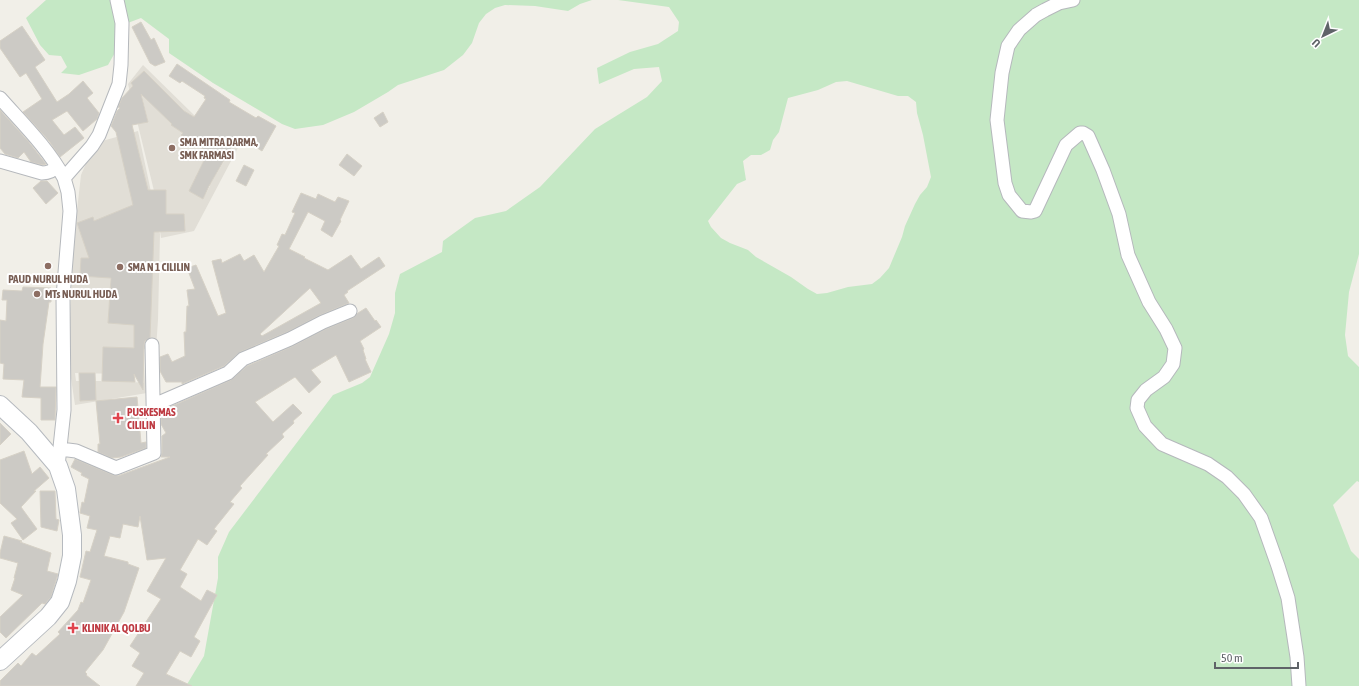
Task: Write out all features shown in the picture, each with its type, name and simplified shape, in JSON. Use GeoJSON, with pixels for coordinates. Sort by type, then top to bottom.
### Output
{"type":"FeatureCollection","features":[{"type":"Feature","properties":{"kind":"main road"},"geometry":{"type":"LineString","coordinates":[[0,405],[59,457],[66,489],[72,534],[72,556],[67,581],[60,602],[54,610],[0,662]]}},
{"type":"Feature","properties":{"kind":"street"},"geometry":{"type":"LineString","coordinates":[[64,178],[95,141],[119,84],[122,23],[117,0]]}},
{"type":"Feature","properties":{"kind":"street"},"geometry":{"type":"LineString","coordinates":[[1073,0],[1060,3],[1036,15],[1019,30],[1008,46],[1002,73],[997,120],[1005,183],[1009,195],[1022,211],[1035,211],[1066,145],[1080,133],[1088,136],[1103,170],[1119,214],[1128,256],[1149,302],[1166,329],[1175,348],[1173,364],[1164,377],[1146,390],[1138,400],[1136,408],[1145,426],[1162,444],[1208,464],[1227,477],[1244,494],[1261,518],[1288,598],[1297,657],[1299,686]]}},
{"type":"Feature","properties":{"kind":"street"},"geometry":{"type":"LineString","coordinates":[[0,98],[39,142],[57,166],[64,178],[68,192],[70,210],[63,297],[64,410],[59,457],[76,451],[116,468],[154,453],[152,345]]}},
{"type":"Feature","properties":{"kind":"street"},"geometry":{"type":"LineString","coordinates":[[0,161],[42,173],[49,173],[57,166]]}},
{"type":"Feature","properties":{"kind":"street"},"geometry":{"type":"LineString","coordinates":[[154,405],[228,373],[243,359],[350,311]]}},
{"type":"Feature","properties":{"kind":"shaded area","name":"SMA MITRA DARMA, SMK FARMASI"},"geometry":{"type":"Polygon","coordinates":[[[143,65],[195,116],[240,144],[194,231],[161,238],[155,195],[128,84],[143,65]],[[144,71],[131,84],[167,119],[180,107],[144,71]],[[142,96],[134,98],[140,124],[148,121],[142,96]],[[181,109],[171,125],[180,131],[190,115],[181,109]],[[192,117],[181,135],[208,152],[196,176],[211,183],[235,143],[192,117]],[[195,178],[189,191],[203,199],[210,186],[195,178]],[[158,190],[158,209],[166,210],[166,190],[158,190]],[[163,214],[185,230],[184,214],[163,214]]]}},
{"type":"Feature","properties":{"kind":"shaded area","name":"SMA N 1 CILILIN"},"geometry":{"type":"Polygon","coordinates":[[[138,131],[160,234],[158,320],[153,392],[75,405],[68,358],[74,237],[81,175],[95,143],[138,131]],[[135,137],[118,140],[154,216],[135,137]],[[121,210],[97,220],[104,239],[121,210]],[[93,218],[77,223],[86,249],[102,243],[93,218]],[[81,258],[80,276],[106,277],[107,259],[81,258]],[[111,269],[108,323],[123,324],[111,269]],[[150,319],[134,344],[150,345],[150,319]],[[103,347],[102,371],[122,372],[123,348],[103,347]],[[126,348],[124,381],[144,383],[146,349],[126,348]],[[75,373],[76,381],[122,381],[122,374],[75,373]],[[95,383],[80,401],[96,400],[95,383]]]}},
{"type":"Feature","properties":{"kind":"green space"},"geometry":{"type":"Polygon","coordinates":[[[46,0],[592,0],[580,4],[568,11],[535,6],[505,5],[495,8],[486,14],[479,23],[472,43],[463,55],[444,70],[398,85],[354,112],[323,125],[295,129],[282,124],[213,83],[169,53],[169,39],[141,18],[117,27],[117,49],[108,65],[79,75],[61,73],[67,67],[61,56],[49,55],[40,45],[26,18],[46,0]]]}},
{"type":"Feature","properties":{"kind":"green space"},"geometry":{"type":"Polygon","coordinates":[[[618,0],[1359,0],[1359,254],[1349,292],[1345,335],[1348,356],[1359,367],[1359,482],[1357,481],[1333,505],[1351,551],[1359,559],[1359,686],[186,686],[204,656],[218,578],[218,557],[229,532],[333,395],[362,383],[370,377],[389,334],[395,313],[395,293],[400,274],[442,252],[443,241],[475,218],[506,211],[540,187],[595,129],[647,97],[662,81],[659,67],[634,69],[599,84],[597,68],[630,52],[658,44],[678,31],[679,22],[669,7],[618,0]],[[847,81],[836,82],[818,90],[788,98],[779,132],[773,140],[770,150],[761,155],[751,155],[743,161],[746,180],[737,184],[708,221],[711,227],[721,238],[748,250],[756,257],[817,294],[827,293],[848,287],[872,284],[889,268],[915,204],[927,187],[931,177],[916,102],[908,96],[898,96],[847,81]]]}},
{"type":"Feature","properties":{"kind":"building"},"geometry":{"type":"Polygon","coordinates":[[[141,22],[151,40],[154,38],[165,62],[155,66],[150,63],[132,27],[141,22]]]}},
{"type":"Feature","properties":{"kind":"building"},"geometry":{"type":"Polygon","coordinates":[[[22,26],[45,60],[35,67],[57,102],[69,94],[83,81],[93,93],[87,98],[99,113],[97,119],[83,131],[67,111],[52,120],[64,135],[75,127],[84,138],[60,157],[49,141],[23,112],[42,99],[26,73],[20,77],[0,48],[0,41],[22,26]]]}},
{"type":"Feature","properties":{"kind":"building"},"geometry":{"type":"Polygon","coordinates":[[[177,64],[230,100],[229,102],[256,118],[258,116],[276,126],[262,151],[238,136],[203,199],[189,191],[208,152],[181,135],[183,133],[171,125],[172,124],[141,94],[148,122],[132,125],[148,190],[166,190],[166,214],[184,214],[185,231],[154,232],[150,338],[145,341],[144,345],[143,390],[134,374],[135,382],[102,381],[103,347],[134,348],[134,325],[108,323],[111,278],[80,276],[81,258],[89,258],[77,223],[93,217],[94,221],[133,205],[116,132],[111,126],[117,111],[120,108],[118,107],[122,98],[133,86],[131,83],[144,71],[184,111],[194,117],[206,99],[204,98],[205,96],[182,81],[180,83],[169,76],[177,64]]]}},
{"type":"Feature","properties":{"kind":"building"},"geometry":{"type":"Polygon","coordinates":[[[0,110],[28,141],[46,164],[43,165],[31,162],[24,152],[18,158],[5,154],[0,148],[0,110]]]}},
{"type":"Feature","properties":{"kind":"building"},"geometry":{"type":"Polygon","coordinates":[[[383,112],[388,122],[380,127],[374,118],[383,112]]]}},
{"type":"Feature","properties":{"kind":"building"},"geometry":{"type":"Polygon","coordinates":[[[347,154],[362,166],[354,176],[339,165],[347,154]]]}},
{"type":"Feature","properties":{"kind":"building"},"geometry":{"type":"Polygon","coordinates":[[[244,165],[254,170],[246,186],[236,181],[244,165]]]}},
{"type":"Feature","properties":{"kind":"building"},"geometry":{"type":"Polygon","coordinates":[[[41,181],[47,181],[58,193],[46,204],[33,188],[41,181]]]}},
{"type":"Feature","properties":{"kind":"building"},"geometry":{"type":"Polygon","coordinates":[[[301,193],[316,199],[318,194],[335,202],[338,197],[349,201],[340,220],[341,221],[332,237],[321,230],[325,221],[308,212],[289,249],[328,270],[351,255],[361,269],[379,257],[385,266],[347,291],[348,292],[344,295],[349,303],[240,352],[224,366],[182,384],[182,382],[166,382],[160,371],[160,357],[168,354],[172,362],[185,356],[184,332],[186,332],[187,306],[189,306],[187,290],[195,289],[187,268],[196,265],[218,316],[226,313],[212,261],[221,259],[222,263],[240,254],[244,261],[254,255],[264,272],[279,246],[277,245],[282,234],[285,235],[295,213],[292,212],[301,193]],[[310,288],[260,334],[262,336],[321,303],[310,288]]]}},
{"type":"Feature","properties":{"kind":"building"},"geometry":{"type":"Polygon","coordinates":[[[23,287],[51,288],[51,302],[49,302],[43,344],[40,387],[56,387],[55,420],[41,420],[41,398],[22,397],[24,380],[3,379],[4,364],[0,363],[0,320],[6,321],[7,300],[2,300],[3,290],[22,291],[23,287]]]}},
{"type":"Feature","properties":{"kind":"building"},"geometry":{"type":"Polygon","coordinates":[[[366,308],[381,327],[360,341],[364,349],[365,359],[371,372],[349,382],[336,355],[311,370],[321,382],[309,393],[295,377],[255,402],[273,422],[293,404],[302,413],[282,434],[284,437],[266,454],[268,455],[240,486],[242,488],[230,502],[234,504],[214,529],[217,531],[207,545],[198,539],[180,570],[187,574],[180,587],[201,601],[207,590],[217,595],[194,637],[200,641],[191,657],[180,651],[166,674],[192,686],[136,686],[144,673],[132,666],[140,653],[130,646],[161,599],[147,591],[166,558],[147,560],[140,516],[138,527],[123,524],[120,538],[110,536],[104,556],[128,562],[128,564],[139,568],[124,612],[103,650],[85,672],[87,674],[86,675],[100,686],[0,686],[0,681],[18,663],[21,666],[32,653],[36,656],[60,634],[58,632],[78,610],[81,602],[83,603],[91,580],[80,577],[86,551],[90,552],[97,530],[87,528],[90,516],[80,513],[82,502],[84,503],[89,479],[71,467],[75,459],[118,476],[170,457],[161,457],[162,436],[166,433],[161,424],[161,411],[231,380],[247,366],[353,318],[366,308]]]}},
{"type":"Feature","properties":{"kind":"building"},"geometry":{"type":"Polygon","coordinates":[[[79,373],[95,373],[96,400],[80,401],[79,373]]]}},
{"type":"Feature","properties":{"kind":"building","name":"PUSKESMAS CILILIN"},"geometry":{"type":"Polygon","coordinates":[[[137,397],[141,443],[146,442],[146,448],[121,457],[112,458],[98,452],[98,444],[100,444],[96,401],[137,397]]]}},
{"type":"Feature","properties":{"kind":"building"},"geometry":{"type":"Polygon","coordinates":[[[0,423],[11,434],[0,445],[0,423]]]}},
{"type":"Feature","properties":{"kind":"building"},"geometry":{"type":"Polygon","coordinates":[[[24,451],[32,474],[40,467],[49,478],[34,491],[36,491],[21,507],[37,529],[23,540],[11,523],[17,519],[0,503],[0,460],[24,451]]]}},
{"type":"Feature","properties":{"kind":"building"},"geometry":{"type":"Polygon","coordinates":[[[40,491],[55,491],[56,519],[59,520],[57,531],[41,527],[40,491]]]}},
{"type":"Feature","properties":{"kind":"building"},"geometry":{"type":"Polygon","coordinates":[[[4,536],[22,541],[20,542],[51,553],[47,571],[58,574],[51,597],[45,604],[42,603],[6,638],[0,632],[0,617],[23,595],[11,590],[18,563],[0,558],[4,536]]]}},
{"type":"Feature","properties":{"kind":"place","name":"SMA MITRA DARMA, SMK FARMASI"},"geometry":{"type":"Point","coordinates":[172,148]}},
{"type":"Feature","properties":{"kind":"place","name":"PAUD NURUL HUDA"},"geometry":{"type":"Point","coordinates":[48,266]}},
{"type":"Feature","properties":{"kind":"place","name":"SMA N 1 CILILIN"},"geometry":{"type":"Point","coordinates":[120,267]}},
{"type":"Feature","properties":{"kind":"place","name":"MTs NURUL HUDA"},"geometry":{"type":"Point","coordinates":[37,294]}},
{"type":"Feature","properties":{"kind":"place","name":"PUSKESMAS CILILIN"},"geometry":{"type":"Point","coordinates":[118,418]}},
{"type":"Feature","properties":{"kind":"place","name":"KLINIK AL QOLBU"},"geometry":{"type":"Point","coordinates":[73,628]}}]}
